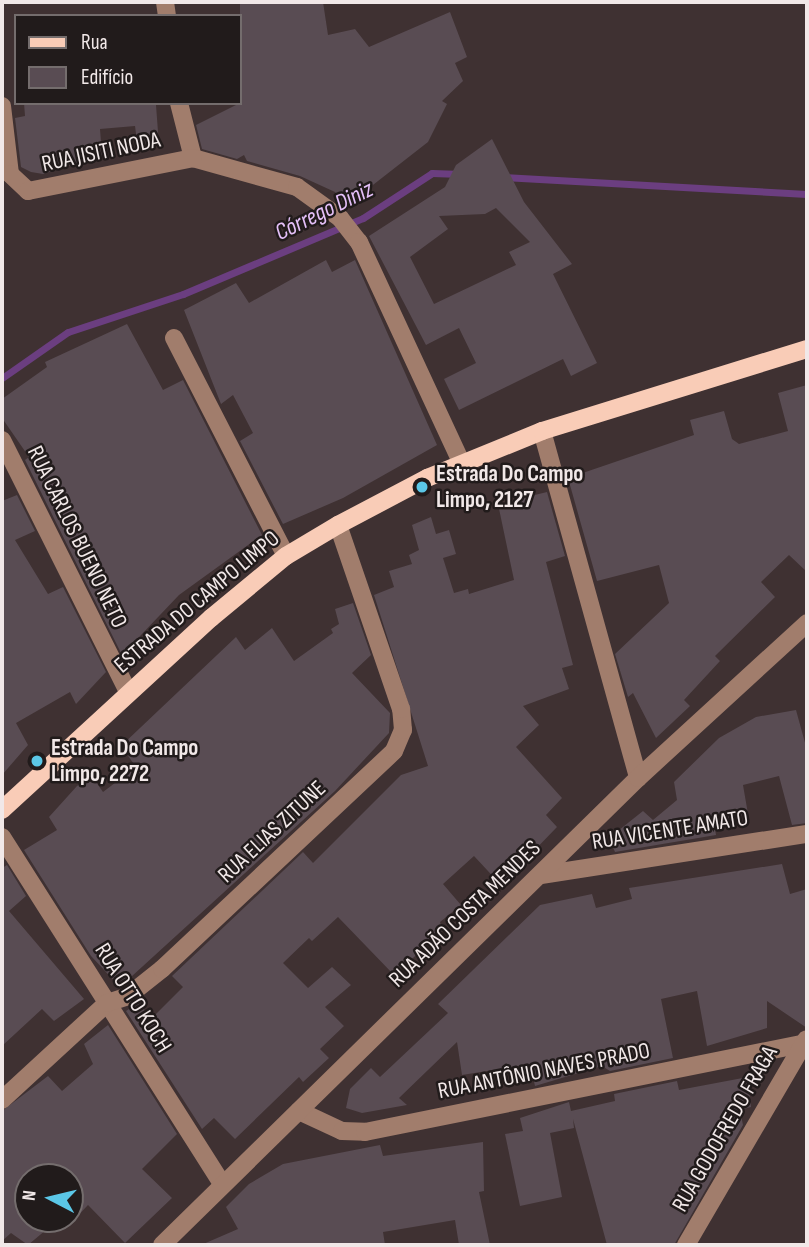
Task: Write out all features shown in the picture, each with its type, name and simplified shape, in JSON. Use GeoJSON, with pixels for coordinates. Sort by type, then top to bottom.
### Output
{"type":"FeatureCollection","features":[{"type":"Feature","properties":{"kind":"main road","name":"ESTRADA DO CAMPO LIMPO"},"geometry":{"type":"LineString","coordinates":[[2,810],[128,692],[286,556],[338,525],[461,462],[542,431],[807,349]]}},
{"type":"Feature","properties":{"kind":"street"},"geometry":{"type":"LineString","coordinates":[[179,105],[190,153],[298,187],[340,218],[359,242],[461,462]]}},
{"type":"Feature","properties":{"kind":"street","name":"RUA JISITI NODA"},"geometry":{"type":"LineString","coordinates":[[2,106],[10,174],[28,191],[190,153]]}},
{"type":"Feature","properties":{"kind":"street"},"geometry":{"type":"LineString","coordinates":[[174,338],[286,556]]}},
{"type":"Feature","properties":{"kind":"street"},"geometry":{"type":"LineString","coordinates":[[542,431],[638,778]]}},
{"type":"Feature","properties":{"kind":"street","name":"RUA CARLOS BUENO NETO"},"geometry":{"type":"LineString","coordinates":[[2,440],[128,692]]}},
{"type":"Feature","properties":{"kind":"street","name":"RUA ELIAS ZITUNE"},"geometry":{"type":"LineString","coordinates":[[2,1100],[107,1003],[128,996],[162,969],[400,741],[401,709],[338,525]]}},
{"type":"Feature","properties":{"kind":"street","name":"RUA ADÃO COSTA MENDES"},"geometry":{"type":"LineString","coordinates":[[162,1245],[638,778],[807,623]]}},
{"type":"Feature","properties":{"kind":"street","name":"RUA VICENTE AMATO"},"geometry":{"type":"LineString","coordinates":[[541,875],[807,834]]}},
{"type":"Feature","properties":{"kind":"street","name":"RUA OTTO KOCH"},"geometry":{"type":"LineString","coordinates":[[2,837],[223,1185]]}},
{"type":"Feature","properties":{"kind":"street","name":"RUA ANTÔNIO NAVES PRADO"},"geometry":{"type":"LineString","coordinates":[[299,1111],[342,1131],[365,1132],[805,1041]]}},
{"type":"Feature","properties":{"kind":"street","name":"RUA GODOFREDO FRAGA"},"geometry":{"type":"LineString","coordinates":[[686,1245],[805,1041]]}},
{"type":"Feature","properties":{"kind":"building"},"geometry":{"type":"Polygon","coordinates":[[[240,2],[323,2],[328,35],[355,29],[369,47],[450,12],[467,57],[455,63],[463,81],[442,101],[447,104],[428,142],[346,206],[335,192],[300,176],[247,161],[244,155],[237,159],[202,149],[196,125],[236,105],[242,105],[240,2]]]}},
{"type":"Feature","properties":{"kind":"building"},"geometry":{"type":"Polygon","coordinates":[[[24,105],[156,105],[159,145],[138,149],[135,126],[100,129],[102,155],[43,174],[31,172],[21,167],[15,118],[25,116],[24,105]]]}},
{"type":"Feature","properties":{"kind":"building"},"geometry":{"type":"Polygon","coordinates":[[[492,139],[524,202],[572,264],[553,274],[597,363],[571,376],[563,359],[459,410],[444,379],[476,363],[459,328],[426,345],[369,236],[445,187],[456,165],[492,139]],[[496,208],[485,214],[439,216],[448,229],[410,257],[434,304],[516,265],[509,252],[530,242],[496,208]]]}},
{"type":"Feature","properties":{"kind":"building"},"geometry":{"type":"Polygon","coordinates":[[[326,260],[332,272],[355,260],[437,445],[343,498],[283,524],[240,441],[253,433],[233,395],[221,404],[184,310],[236,283],[249,303],[326,260]]]}},
{"type":"Feature","properties":{"kind":"building"},"geometry":{"type":"Polygon","coordinates":[[[127,324],[163,390],[183,380],[262,535],[179,595],[122,655],[25,460],[29,457],[2,418],[2,399],[47,367],[45,362],[127,324]]]}},
{"type":"Feature","properties":{"kind":"building"},"geometry":{"type":"Polygon","coordinates":[[[807,385],[807,572],[789,555],[761,582],[775,597],[715,656],[720,661],[684,700],[690,706],[656,738],[633,693],[628,697],[615,654],[669,603],[659,565],[597,581],[568,478],[694,435],[690,420],[724,411],[732,439],[739,444],[788,431],[778,393],[807,385]]]}},
{"type":"Feature","properties":{"kind":"building"},"geometry":{"type":"Polygon","coordinates":[[[547,492],[565,556],[546,562],[573,665],[562,668],[569,689],[523,706],[539,725],[516,747],[562,798],[546,815],[557,827],[501,885],[474,856],[443,884],[461,905],[440,922],[443,931],[394,975],[338,917],[312,941],[309,938],[283,963],[308,988],[332,967],[351,985],[325,1007],[344,1026],[320,1049],[329,1058],[303,1082],[299,1077],[235,1139],[214,1118],[202,1129],[126,1011],[138,1003],[152,1018],[183,987],[172,976],[303,852],[313,863],[401,775],[428,766],[374,595],[394,587],[389,571],[412,564],[409,555],[419,550],[412,525],[431,517],[436,534],[449,530],[456,554],[443,558],[454,593],[468,589],[469,594],[514,580],[498,504],[547,492]]]}},
{"type":"Feature","properties":{"kind":"building"},"geometry":{"type":"Polygon","coordinates":[[[17,495],[35,531],[15,540],[48,594],[63,587],[106,672],[76,704],[70,692],[16,723],[28,745],[2,775],[2,501],[17,495]]]}},
{"type":"Feature","properties":{"kind":"building"},"geometry":{"type":"Polygon","coordinates":[[[353,603],[371,655],[352,673],[390,713],[389,733],[335,791],[120,987],[91,956],[24,850],[57,830],[49,817],[77,786],[92,776],[103,792],[136,767],[121,746],[236,637],[245,650],[272,628],[294,661],[333,633],[331,629],[339,624],[335,609],[353,603]]]}},
{"type":"Feature","properties":{"kind":"building"},"geometry":{"type":"Polygon","coordinates":[[[796,710],[807,750],[807,823],[792,825],[779,776],[743,785],[748,814],[714,822],[716,835],[615,852],[609,838],[643,811],[653,820],[677,800],[674,782],[719,738],[756,717],[796,710]]]}},
{"type":"Feature","properties":{"kind":"building"},"geometry":{"type":"Polygon","coordinates":[[[782,864],[790,894],[807,889],[807,1028],[767,1001],[767,1028],[707,1046],[697,991],[661,999],[673,1058],[610,1071],[602,1066],[535,1086],[530,1064],[462,1075],[457,1042],[399,1098],[407,1105],[362,1113],[346,1108],[350,1089],[371,1068],[380,1077],[448,1013],[438,1004],[540,905],[592,894],[596,908],[632,899],[629,888],[782,864]]]}},
{"type":"Feature","properties":{"kind":"building"},"geometry":{"type":"Polygon","coordinates":[[[7,865],[26,896],[9,911],[84,999],[54,1021],[42,1009],[2,1046],[2,868],[7,865]]]}},
{"type":"Feature","properties":{"kind":"building"},"geometry":{"type":"Polygon","coordinates":[[[108,1025],[177,1134],[142,1169],[172,1198],[125,1243],[88,1205],[84,1209],[84,1163],[14,1163],[14,1233],[42,1233],[28,1245],[11,1233],[2,1241],[2,1111],[48,1076],[62,1091],[93,1064],[84,1044],[108,1025]]]}},
{"type":"Feature","properties":{"kind":"building"},"geometry":{"type":"Polygon","coordinates":[[[748,1077],[751,1107],[740,1110],[743,1125],[674,1245],[607,1245],[573,1119],[574,1128],[550,1133],[562,1197],[520,1206],[505,1134],[523,1131],[520,1118],[569,1102],[571,1111],[615,1101],[614,1094],[677,1081],[679,1090],[748,1077]]]}},
{"type":"Feature","properties":{"kind":"building"},"geometry":{"type":"Polygon","coordinates":[[[483,1142],[484,1191],[479,1192],[490,1245],[459,1245],[455,1220],[383,1232],[385,1245],[201,1245],[238,1229],[226,1207],[249,1184],[283,1164],[380,1145],[383,1156],[483,1142]]]}},
{"type":"Feature","properties":{"kind":"waterway","name":"Córrego Diniz"},"geometry":{"type":"LineString","coordinates":[[2,378],[68,332],[183,294],[363,218],[432,173],[461,174]]}},
{"type":"Feature","properties":{"kind":"waterway","name":"Córrego Diniz"},"geometry":{"type":"LineString","coordinates":[[504,177],[807,194]]}},
{"type":"Feature","properties":{"kind":"place","name":"Estrada Do Campo Limpo, 2127"},"geometry":{"type":"Point","coordinates":[422,487]}},
{"type":"Feature","properties":{"kind":"place","name":"Estrada Do Campo Limpo, 2272"},"geometry":{"type":"Point","coordinates":[37,761]}}]}
